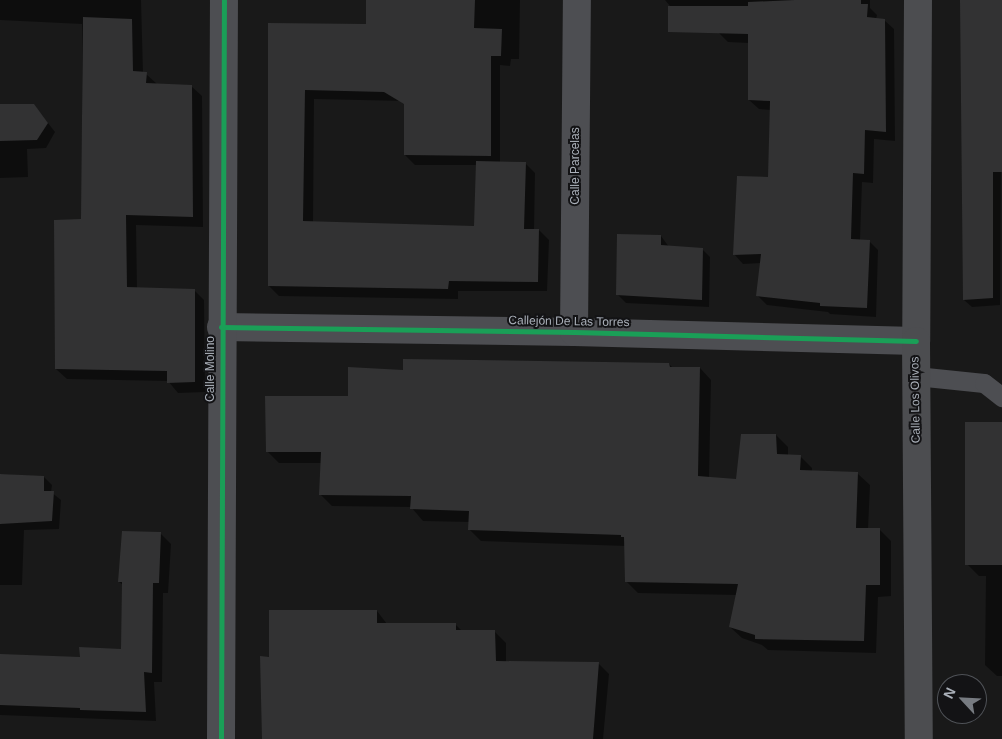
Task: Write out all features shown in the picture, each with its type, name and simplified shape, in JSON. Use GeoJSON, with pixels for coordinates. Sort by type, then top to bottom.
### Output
{"type":"FeatureCollection","features":[{"type":"Feature","properties":{"kind":"main road","name":"Calle Los Olivos"},"geometry":{"type":"LineString","coordinates":[[918,0],[916,376],[919,739]]}},
{"type":"Feature","properties":{"kind":"street","name":"Calle Molino"},"geometry":{"type":"LineString","coordinates":[[221,739],[221,327],[224,0]]}},
{"type":"Feature","properties":{"kind":"street","name":"Calle Parcelas"},"geometry":{"type":"LineString","coordinates":[[574,332],[577,0]]}},
{"type":"Feature","properties":{"kind":"street","name":"Callejón De Las Torres"},"geometry":{"type":"LineString","coordinates":[[221,327],[574,332],[916,340]]}},
{"type":"Feature","properties":{"kind":"lane"},"geometry":{"type":"LineString","coordinates":[[916,376],[984,383],[1002,397]]}},
{"type":"Feature","properties":{"kind":"building"},"geometry":{"type":"Polygon","coordinates":[[[366,0],[475,0],[474,28],[502,29],[501,56],[491,56],[491,156],[404,155],[404,104],[384,92],[305,90],[303,221],[474,226],[476,161],[526,162],[524,229],[539,229],[538,282],[449,281],[448,289],[268,286],[268,23],[366,24],[366,0]]]}},
{"type":"Feature","properties":{"kind":"building"},"geometry":{"type":"Polygon","coordinates":[[[861,0],[861,4],[868,4],[867,17],[885,19],[886,132],[865,130],[864,174],[853,173],[851,239],[870,240],[867,308],[820,306],[820,303],[756,296],[761,254],[733,255],[737,176],[768,177],[770,101],[748,100],[748,34],[668,32],[668,6],[748,6],[748,2],[861,0]]]}},
{"type":"Feature","properties":{"kind":"building"},"geometry":{"type":"Polygon","coordinates":[[[960,0],[1002,0],[1002,172],[993,172],[993,298],[963,300],[960,0]]]}},
{"type":"Feature","properties":{"kind":"building"},"geometry":{"type":"Polygon","coordinates":[[[83,17],[132,19],[133,71],[147,72],[146,83],[192,85],[193,217],[126,215],[127,287],[195,289],[195,382],[167,383],[167,371],[55,369],[54,220],[81,219],[83,17]]]}},
{"type":"Feature","properties":{"kind":"building"},"geometry":{"type":"Polygon","coordinates":[[[0,104],[34,104],[48,123],[37,140],[0,141],[0,104]]]}},
{"type":"Feature","properties":{"kind":"building"},"geometry":{"type":"Polygon","coordinates":[[[617,234],[661,235],[661,245],[703,248],[702,300],[616,295],[617,234]]]}},
{"type":"Feature","properties":{"kind":"building"},"geometry":{"type":"Polygon","coordinates":[[[403,359],[669,363],[670,367],[700,367],[698,476],[736,479],[741,434],[776,434],[777,454],[801,455],[800,470],[858,472],[856,528],[880,528],[880,585],[866,585],[864,641],[755,639],[755,635],[729,627],[738,584],[625,582],[624,537],[621,537],[621,535],[468,530],[469,511],[410,509],[411,496],[319,495],[321,452],[266,452],[265,396],[348,396],[348,367],[403,370],[403,359]]]}},
{"type":"Feature","properties":{"kind":"building"},"geometry":{"type":"Polygon","coordinates":[[[965,422],[1002,422],[1002,565],[965,565],[965,422]]]}},
{"type":"Feature","properties":{"kind":"building"},"geometry":{"type":"Polygon","coordinates":[[[0,474],[44,476],[44,491],[54,491],[52,521],[0,524],[0,474]]]}},
{"type":"Feature","properties":{"kind":"building"},"geometry":{"type":"Polygon","coordinates":[[[122,531],[161,532],[159,583],[153,583],[152,673],[144,672],[146,712],[0,705],[0,654],[80,657],[79,647],[121,649],[122,582],[118,582],[122,531]]]}},
{"type":"Feature","properties":{"kind":"building"},"geometry":{"type":"Polygon","coordinates":[[[269,610],[377,610],[377,623],[456,623],[456,630],[495,630],[496,661],[599,662],[593,739],[262,739],[260,656],[269,657],[269,610]]]}},
{"type":"Feature","properties":{"kind":"cycle path"},"geometry":{"type":"LineString","coordinates":[[221,739],[224,0]]}},
{"type":"Feature","properties":{"kind":"cycle path"},"geometry":{"type":"LineString","coordinates":[[221,327],[574,332],[916,341]]}}]}
